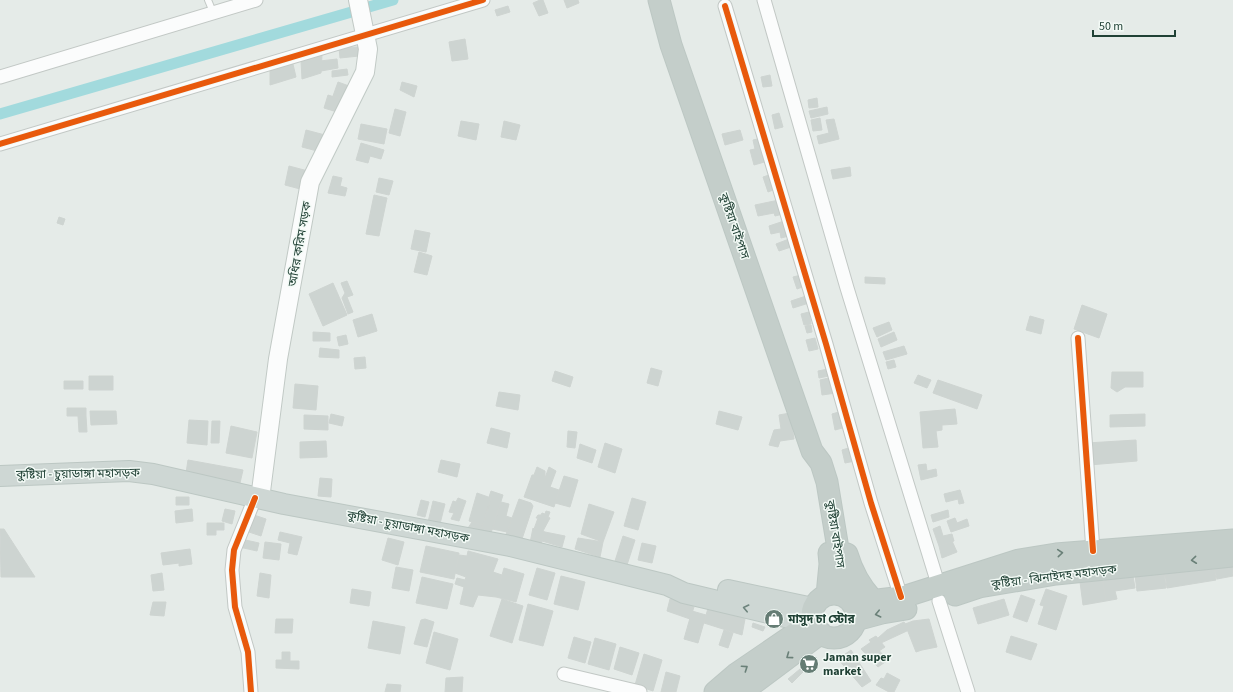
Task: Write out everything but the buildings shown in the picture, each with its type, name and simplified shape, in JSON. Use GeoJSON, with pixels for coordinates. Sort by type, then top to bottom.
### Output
{"type":"FeatureCollection","features":[{"type":"Feature","properties":{"kind":"highway","name":"কুষ্টিয়া বাইপাস"},"geometry":{"type":"LineString","coordinates":[[659,0],[671,45],[812,451],[821,463],[827,482],[826,511],[833,610]]}},
{"type":"Feature","properties":{"kind":"highway"},"geometry":{"type":"LineString","coordinates":[[715,692],[736,674],[833,610],[816,583],[826,511]]}},
{"type":"Feature","properties":{"kind":"highway","name":"কুষ্টিয়া - ঝিনাইদহ মহাসড়ক"},"geometry":{"type":"LineString","coordinates":[[742,692],[833,610],[882,612],[902,602],[979,587],[1037,567],[1093,551],[1233,540]]}},
{"type":"Feature","properties":{"kind":"highway","name":"কুষ্টিয়া - ঝিনাইদহ মহাসড়ক"},"geometry":{"type":"LineString","coordinates":[[933,595],[981,571],[1019,560],[1037,567],[1233,556]]}},
{"type":"Feature","properties":{"kind":"main road","name":"অধির করিম সড়ক"},"geometry":{"type":"LineString","coordinates":[[258,498],[278,359],[310,182],[365,72],[368,49],[360,7]]}},
{"type":"Feature","properties":{"kind":"main road","name":"কুষ্টিয়া - চুয়াডাঙ্গা মহাসড়ক"},"geometry":{"type":"LineString","coordinates":[[0,476],[129,471],[153,474],[258,498],[510,546],[667,585],[684,593],[798,620],[833,610]]}},
{"type":"Feature","properties":{"kind":"street"},"geometry":{"type":"LineString","coordinates":[[0,77],[256,0]]}},
{"type":"Feature","properties":{"kind":"street"},"geometry":{"type":"LineString","coordinates":[[0,144],[483,0]]}},
{"type":"Feature","properties":{"kind":"street"},"geometry":{"type":"LineString","coordinates":[[764,0],[933,595],[968,692]]}},
{"type":"Feature","properties":{"kind":"street"},"geometry":{"type":"LineString","coordinates":[[725,6],[826,344],[876,521],[902,602]]}},
{"type":"Feature","properties":{"kind":"street"},"geometry":{"type":"LineString","coordinates":[[1078,338],[1093,551]]}},
{"type":"Feature","properties":{"kind":"street"},"geometry":{"type":"LineString","coordinates":[[251,692],[248,652],[235,607],[232,570],[234,550],[258,498]]}},
{"type":"Feature","properties":{"kind":"street"},"geometry":{"type":"LineString","coordinates":[[564,674],[640,692]]}},
{"type":"Feature","properties":{"kind":"lane"},"geometry":{"type":"LineString","coordinates":[[208,0],[213,12]]}},
{"type":"Feature","properties":{"kind":"waterway"},"geometry":{"type":"LineString","coordinates":[[0,114],[393,0]]}},
{"type":"Feature","properties":{"kind":"cycle path"},"geometry":{"type":"LineString","coordinates":[[0,144],[483,0]]}},
{"type":"Feature","properties":{"kind":"cycle path"},"geometry":{"type":"LineString","coordinates":[[725,6],[826,344],[871,503],[901,597]]}},
{"type":"Feature","properties":{"kind":"cycle path"},"geometry":{"type":"LineString","coordinates":[[1078,338],[1093,551]]}},
{"type":"Feature","properties":{"kind":"cycle path"},"geometry":{"type":"LineString","coordinates":[[251,692],[248,652],[235,607],[232,570],[234,550],[255,498]]}},
{"type":"Feature","properties":{"kind":"place","name":"মাসুদ চা স্টোর"},"geometry":{"type":"Point","coordinates":[774,619]}},
{"type":"Feature","properties":{"kind":"place","name":"Jaman super market"},"geometry":{"type":"Point","coordinates":[809,664]}}]}
